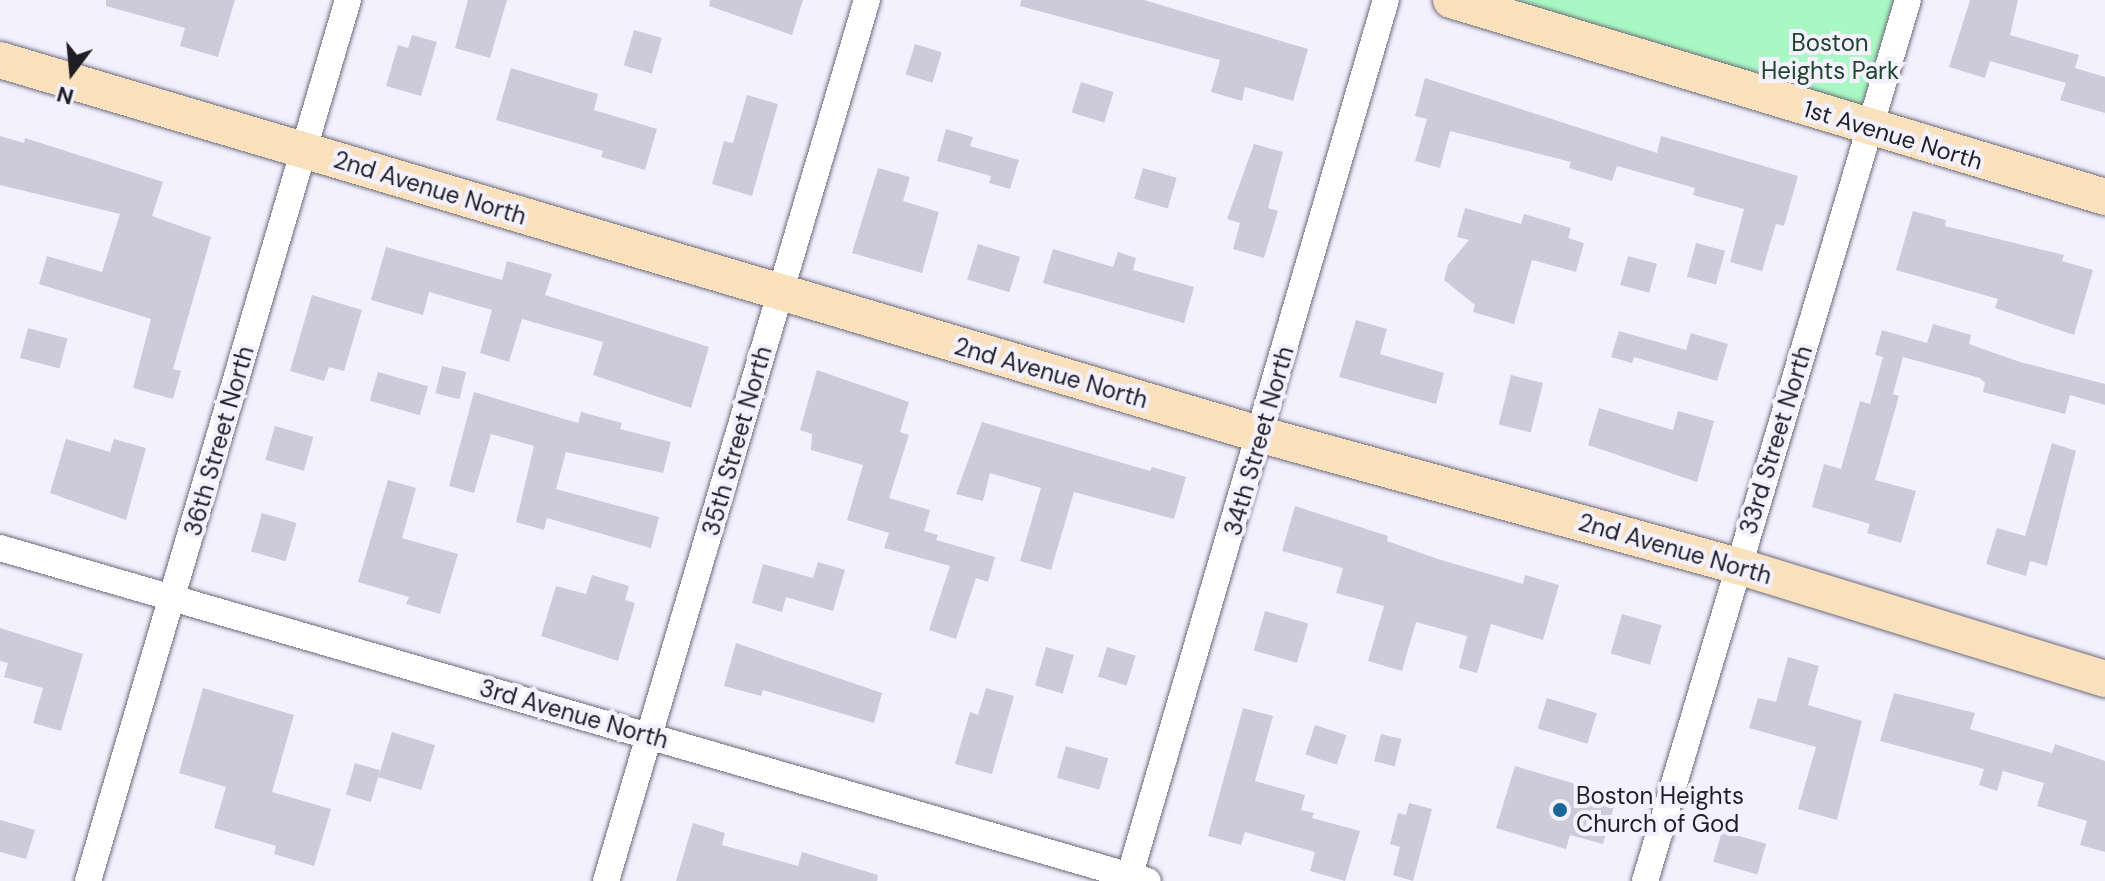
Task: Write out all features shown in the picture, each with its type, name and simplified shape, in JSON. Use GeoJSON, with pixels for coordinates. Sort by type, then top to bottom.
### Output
{"type":"FeatureCollection","features":[{"type":"Feature","properties":{"kind":"main road","name":"1st Avenue North"},"geometry":{"type":"LineString","coordinates":[[1451,0],[1870,129],[2105,197]]}},
{"type":"Feature","properties":{"kind":"main road","name":"2nd Avenue North"},"geometry":{"type":"LineString","coordinates":[[0,60],[1262,435],[1738,566],[2105,679]]}},
{"type":"Feature","properties":{"kind":"street","name":"36th Street North"},"geometry":{"type":"LineString","coordinates":[[88,881],[348,0]]}},
{"type":"Feature","properties":{"kind":"street","name":"35th Street North"},"geometry":{"type":"LineString","coordinates":[[606,881],[867,0]]}},
{"type":"Feature","properties":{"kind":"street","name":"34th Street North"},"geometry":{"type":"LineString","coordinates":[[1135,879],[1386,0]]}},
{"type":"Feature","properties":{"kind":"street","name":"33rd Street North"},"geometry":{"type":"LineString","coordinates":[[1645,881],[1908,0]]}},
{"type":"Feature","properties":{"kind":"street","name":"3rd Avenue North"},"geometry":{"type":"LineString","coordinates":[[0,548],[650,735],[1135,879]]}},
{"type":"Feature","properties":{"kind":"green space","name":"Boston Heights Park"},"geometry":{"type":"Polygon","coordinates":[[[1451,0],[1908,0],[1870,129],[1451,0]]]}},
{"type":"Feature","properties":{"kind":"building"},"geometry":{"type":"Polygon","coordinates":[[[106,0],[235,0],[218,57],[180,46],[185,28],[106,6],[106,0]]]}},
{"type":"Feature","properties":{"kind":"building"},"geometry":{"type":"Polygon","coordinates":[[[468,0],[507,0],[490,58],[455,48],[468,0]]]}},
{"type":"Feature","properties":{"kind":"building"},"geometry":{"type":"Polygon","coordinates":[[[710,0],[803,0],[792,35],[709,6],[710,0]]]}},
{"type":"Feature","properties":{"kind":"building"},"geometry":{"type":"Polygon","coordinates":[[[1021,0],[1144,0],[1308,49],[1293,101],[1245,87],[1242,101],[1211,92],[1220,60],[1020,6],[1021,0]]]}},
{"type":"Feature","properties":{"kind":"building"},"geometry":{"type":"Polygon","coordinates":[[[1970,0],[2018,0],[2010,35],[2079,55],[2075,68],[2105,77],[2105,113],[2060,100],[2066,83],[1990,61],[1985,78],[1949,67],[1970,0]]]}},
{"type":"Feature","properties":{"kind":"building"},"geometry":{"type":"Polygon","coordinates":[[[634,30],[662,38],[652,74],[624,66],[634,30]]]}},
{"type":"Feature","properties":{"kind":"building"},"geometry":{"type":"Polygon","coordinates":[[[412,35],[437,42],[421,96],[386,86],[398,45],[408,48],[412,35]]]}},
{"type":"Feature","properties":{"kind":"building"},"geometry":{"type":"Polygon","coordinates":[[[915,44],[942,52],[932,83],[906,75],[915,44]]]}},
{"type":"Feature","properties":{"kind":"building"},"geometry":{"type":"Polygon","coordinates":[[[511,68],[598,94],[594,110],[657,129],[645,170],[601,157],[603,151],[496,120],[511,68]]]}},
{"type":"Feature","properties":{"kind":"building"},"geometry":{"type":"Polygon","coordinates":[[[1425,78],[1657,153],[1661,136],[1798,176],[1784,226],[1776,224],[1762,271],[1730,262],[1744,209],[1693,195],[1695,188],[1617,166],[1612,181],[1569,168],[1571,162],[1450,131],[1440,168],[1415,161],[1427,119],[1415,116],[1425,78]]]}},
{"type":"Feature","properties":{"kind":"building"},"geometry":{"type":"Polygon","coordinates":[[[1081,82],[1114,92],[1104,123],[1072,113],[1081,82]]]}},
{"type":"Feature","properties":{"kind":"building"},"geometry":{"type":"Polygon","coordinates":[[[747,95],[778,104],[752,196],[712,184],[724,141],[733,143],[747,95]]]}},
{"type":"Feature","properties":{"kind":"building"},"geometry":{"type":"Polygon","coordinates":[[[946,129],[973,137],[970,146],[1019,160],[1010,189],[989,183],[991,176],[937,161],[946,129]]]}},
{"type":"Feature","properties":{"kind":"building"},"geometry":{"type":"Polygon","coordinates":[[[0,136],[24,143],[25,138],[163,182],[152,216],[211,237],[173,369],[181,371],[173,399],[133,388],[151,319],[39,284],[47,256],[102,272],[120,214],[0,185],[0,136]]]}},
{"type":"Feature","properties":{"kind":"building"},"geometry":{"type":"Polygon","coordinates":[[[1254,144],[1283,152],[1268,208],[1278,211],[1264,258],[1233,249],[1240,223],[1227,219],[1254,144]]]}},
{"type":"Feature","properties":{"kind":"building"},"geometry":{"type":"Polygon","coordinates":[[[878,168],[910,177],[903,201],[939,212],[922,273],[852,253],[878,168]]]}},
{"type":"Feature","properties":{"kind":"building"},"geometry":{"type":"Polygon","coordinates":[[[1143,168],[1177,178],[1168,208],[1134,199],[1143,168]]]}},
{"type":"Feature","properties":{"kind":"building"},"geometry":{"type":"Polygon","coordinates":[[[1465,208],[1521,224],[1524,214],[1571,228],[1568,238],[1584,243],[1576,272],[1532,260],[1514,324],[1473,312],[1475,305],[1444,280],[1448,265],[1469,240],[1457,237],[1465,208]]]}},
{"type":"Feature","properties":{"kind":"building"},"geometry":{"type":"Polygon","coordinates":[[[1913,211],[1946,220],[1945,226],[2064,255],[2062,261],[2093,270],[2074,335],[1995,308],[1998,299],[1896,270],[1913,211]]]}},
{"type":"Feature","properties":{"kind":"building"},"geometry":{"type":"Polygon","coordinates":[[[1696,243],[1725,251],[1716,285],[1687,277],[1696,243]]]}},
{"type":"Feature","properties":{"kind":"building"},"geometry":{"type":"Polygon","coordinates":[[[978,244],[1020,257],[1009,292],[967,279],[978,244]]]}},
{"type":"Feature","properties":{"kind":"building"},"geometry":{"type":"Polygon","coordinates":[[[386,247],[502,280],[507,261],[552,274],[545,295],[709,347],[691,408],[593,375],[603,342],[522,319],[509,362],[480,353],[492,310],[429,292],[423,315],[371,300],[386,247]]]}},
{"type":"Feature","properties":{"kind":"building"},"geometry":{"type":"Polygon","coordinates":[[[1053,249],[1113,267],[1118,252],[1136,258],[1133,270],[1194,287],[1184,323],[1043,283],[1053,249]]]}},
{"type":"Feature","properties":{"kind":"building"},"geometry":{"type":"Polygon","coordinates":[[[1628,256],[1657,264],[1649,293],[1620,285],[1628,256]]]}},
{"type":"Feature","properties":{"kind":"building"},"geometry":{"type":"Polygon","coordinates":[[[312,295],[362,310],[344,371],[329,367],[324,381],[290,371],[312,295]]]}},
{"type":"Feature","properties":{"kind":"building"},"geometry":{"type":"Polygon","coordinates":[[[1356,320],[1387,329],[1380,354],[1444,373],[1436,404],[1339,377],[1356,320]]]}},
{"type":"Feature","properties":{"kind":"building"},"geometry":{"type":"Polygon","coordinates":[[[1933,324],[1971,335],[1969,344],[2020,362],[2105,384],[2105,405],[2070,395],[2065,414],[1983,392],[1985,383],[1980,378],[1903,357],[1893,394],[1899,396],[1875,480],[1916,491],[1901,543],[1867,533],[1870,524],[1812,507],[1824,464],[1841,469],[1860,401],[1870,404],[1883,357],[1875,355],[1882,330],[1927,343],[1933,324]]]}},
{"type":"Feature","properties":{"kind":"building"},"geometry":{"type":"Polygon","coordinates":[[[28,328],[68,339],[60,369],[20,358],[28,328]]]}},
{"type":"Feature","properties":{"kind":"building"},"geometry":{"type":"Polygon","coordinates":[[[1619,331],[1686,350],[1691,333],[1728,344],[1717,381],[1634,357],[1632,363],[1611,357],[1619,331]]]}},
{"type":"Feature","properties":{"kind":"building"},"geometry":{"type":"Polygon","coordinates":[[[442,366],[466,372],[459,399],[435,393],[442,366]]]}},
{"type":"Feature","properties":{"kind":"building"},"geometry":{"type":"Polygon","coordinates":[[[817,370],[909,402],[900,432],[909,435],[889,498],[930,510],[924,531],[938,535],[936,540],[995,557],[988,582],[976,578],[956,639],[929,630],[950,566],[884,548],[889,533],[847,520],[863,465],[811,450],[812,434],[800,430],[817,370]]]}},
{"type":"Feature","properties":{"kind":"building"},"geometry":{"type":"Polygon","coordinates":[[[378,372],[428,386],[420,415],[370,401],[378,372]]]}},
{"type":"Feature","properties":{"kind":"building"},"geometry":{"type":"Polygon","coordinates":[[[1511,375],[1543,383],[1531,432],[1499,424],[1511,375]]]}},
{"type":"Feature","properties":{"kind":"building"},"geometry":{"type":"Polygon","coordinates":[[[474,392],[578,423],[581,412],[622,423],[620,429],[671,442],[663,473],[566,452],[556,489],[659,517],[651,548],[547,518],[544,530],[516,522],[534,446],[491,434],[474,493],[449,486],[474,392]]]}},
{"type":"Feature","properties":{"kind":"building"},"geometry":{"type":"Polygon","coordinates":[[[1599,408],[1673,430],[1678,411],[1714,421],[1697,482],[1588,445],[1599,408]]]}},
{"type":"Feature","properties":{"kind":"building"},"geometry":{"type":"Polygon","coordinates":[[[982,422],[1150,471],[1152,467],[1186,477],[1174,519],[1074,492],[1051,570],[1020,561],[1041,488],[990,473],[983,501],[956,494],[982,422]]]}},
{"type":"Feature","properties":{"kind":"building"},"geometry":{"type":"Polygon","coordinates":[[[275,426],[313,437],[304,471],[265,460],[275,426]]]}},
{"type":"Feature","properties":{"kind":"building"},"geometry":{"type":"Polygon","coordinates":[[[66,439],[110,452],[114,439],[146,448],[126,520],[50,493],[66,439]]]}},
{"type":"Feature","properties":{"kind":"building"},"geometry":{"type":"Polygon","coordinates":[[[2052,443],[2076,451],[2047,566],[2030,561],[2026,576],[1986,564],[1997,528],[2025,536],[2052,443]]]}},
{"type":"Feature","properties":{"kind":"building"},"geometry":{"type":"Polygon","coordinates":[[[388,480],[416,488],[402,538],[458,554],[440,614],[406,604],[409,597],[358,582],[388,480]]]}},
{"type":"Feature","properties":{"kind":"building"},"geometry":{"type":"Polygon","coordinates":[[[1295,506],[1388,536],[1387,541],[1438,559],[1523,584],[1525,575],[1559,585],[1543,640],[1491,624],[1477,673],[1459,668],[1467,636],[1416,622],[1402,671],[1368,661],[1384,606],[1336,593],[1343,568],[1282,551],[1295,506]]]}},
{"type":"Feature","properties":{"kind":"building"},"geometry":{"type":"Polygon","coordinates":[[[262,513],[297,523],[286,561],[251,551],[262,513]]]}},
{"type":"Feature","properties":{"kind":"building"},"geometry":{"type":"Polygon","coordinates":[[[818,562],[845,570],[833,611],[786,597],[782,612],[752,603],[763,564],[813,578],[818,562]]]}},
{"type":"Feature","properties":{"kind":"building"},"geometry":{"type":"Polygon","coordinates":[[[592,575],[629,586],[625,600],[635,603],[618,661],[541,636],[556,586],[586,594],[592,575]]]}},
{"type":"Feature","properties":{"kind":"building"},"geometry":{"type":"Polygon","coordinates":[[[1265,611],[1308,623],[1297,663],[1254,650],[1265,611]]]}},
{"type":"Feature","properties":{"kind":"building"},"geometry":{"type":"Polygon","coordinates":[[[1622,614],[1661,625],[1650,665],[1611,653],[1622,614]]]}},
{"type":"Feature","properties":{"kind":"building"},"geometry":{"type":"Polygon","coordinates":[[[0,628],[83,654],[61,731],[33,723],[43,688],[4,677],[8,663],[0,661],[0,628]]]}},
{"type":"Feature","properties":{"kind":"building"},"geometry":{"type":"Polygon","coordinates":[[[736,643],[882,693],[874,723],[763,690],[761,696],[724,686],[736,643]]]}},
{"type":"Feature","properties":{"kind":"building"},"geometry":{"type":"Polygon","coordinates":[[[1046,647],[1074,655],[1063,693],[1035,685],[1046,647]]]}},
{"type":"Feature","properties":{"kind":"building"},"geometry":{"type":"Polygon","coordinates":[[[1107,647],[1136,656],[1127,685],[1098,677],[1107,647]]]}},
{"type":"Feature","properties":{"kind":"building"},"geometry":{"type":"Polygon","coordinates":[[[1788,657],[1819,666],[1808,705],[1862,721],[1837,820],[1798,809],[1816,747],[1749,728],[1758,698],[1776,702],[1788,657]]]}},
{"type":"Feature","properties":{"kind":"building"},"geometry":{"type":"Polygon","coordinates":[[[203,688],[294,715],[272,792],[331,809],[314,866],[274,854],[276,846],[214,828],[226,787],[179,773],[203,688]]]}},
{"type":"Feature","properties":{"kind":"building"},"geometry":{"type":"Polygon","coordinates":[[[986,688],[1014,696],[992,774],[955,764],[970,712],[978,715],[986,688]]]}},
{"type":"Feature","properties":{"kind":"building"},"geometry":{"type":"Polygon","coordinates":[[[1894,693],[1975,713],[1970,729],[2052,753],[2055,744],[2105,761],[2105,852],[2080,845],[2087,821],[2037,806],[2044,783],[2003,771],[1997,791],[1979,785],[1984,769],[1880,741],[1894,693]]]}},
{"type":"Feature","properties":{"kind":"building"},"geometry":{"type":"Polygon","coordinates":[[[1547,698],[1597,713],[1587,744],[1538,729],[1547,698]]]}},
{"type":"Feature","properties":{"kind":"building"},"geometry":{"type":"Polygon","coordinates":[[[1243,708],[1273,716],[1255,781],[1305,795],[1301,810],[1314,813],[1312,818],[1360,831],[1345,881],[1310,871],[1315,852],[1245,832],[1241,845],[1208,836],[1243,708]]]}},
{"type":"Feature","properties":{"kind":"building"},"geometry":{"type":"Polygon","coordinates":[[[1315,725],[1346,735],[1337,765],[1305,754],[1315,725]]]}},
{"type":"Feature","properties":{"kind":"building"},"geometry":{"type":"Polygon","coordinates":[[[392,732],[435,745],[421,790],[378,777],[392,732]]]}},
{"type":"Feature","properties":{"kind":"building"},"geometry":{"type":"Polygon","coordinates":[[[1381,734],[1401,739],[1395,766],[1374,761],[1381,734]]]}},
{"type":"Feature","properties":{"kind":"building"},"geometry":{"type":"Polygon","coordinates":[[[1066,746],[1108,758],[1099,790],[1057,778],[1066,746]]]}},
{"type":"Feature","properties":{"kind":"building"},"geometry":{"type":"Polygon","coordinates":[[[355,763],[380,770],[371,802],[346,795],[355,763]]]}},
{"type":"Feature","properties":{"kind":"building"},"geometry":{"type":"Polygon","coordinates":[[[1515,766],[1617,796],[1603,844],[1570,835],[1566,849],[1496,828],[1515,766]]]}},
{"type":"Feature","properties":{"kind":"building"},"geometry":{"type":"Polygon","coordinates":[[[1409,803],[1432,809],[1413,881],[1393,875],[1400,847],[1390,844],[1398,813],[1406,815],[1409,803]]]}},
{"type":"Feature","properties":{"kind":"building"},"geometry":{"type":"Polygon","coordinates":[[[0,820],[35,830],[26,859],[0,852],[0,820]]]}},
{"type":"Feature","properties":{"kind":"building"},"geometry":{"type":"Polygon","coordinates":[[[693,823],[725,833],[722,845],[798,866],[802,852],[878,875],[877,881],[676,881],[693,823]]]}},
{"type":"Feature","properties":{"kind":"building"},"geometry":{"type":"Polygon","coordinates":[[[1722,831],[1766,844],[1757,874],[1713,862],[1722,831]]]}},
{"type":"Feature","properties":{"kind":"place","name":"Boston Heights Church of God"},"geometry":{"type":"Point","coordinates":[1560,810]}}]}
